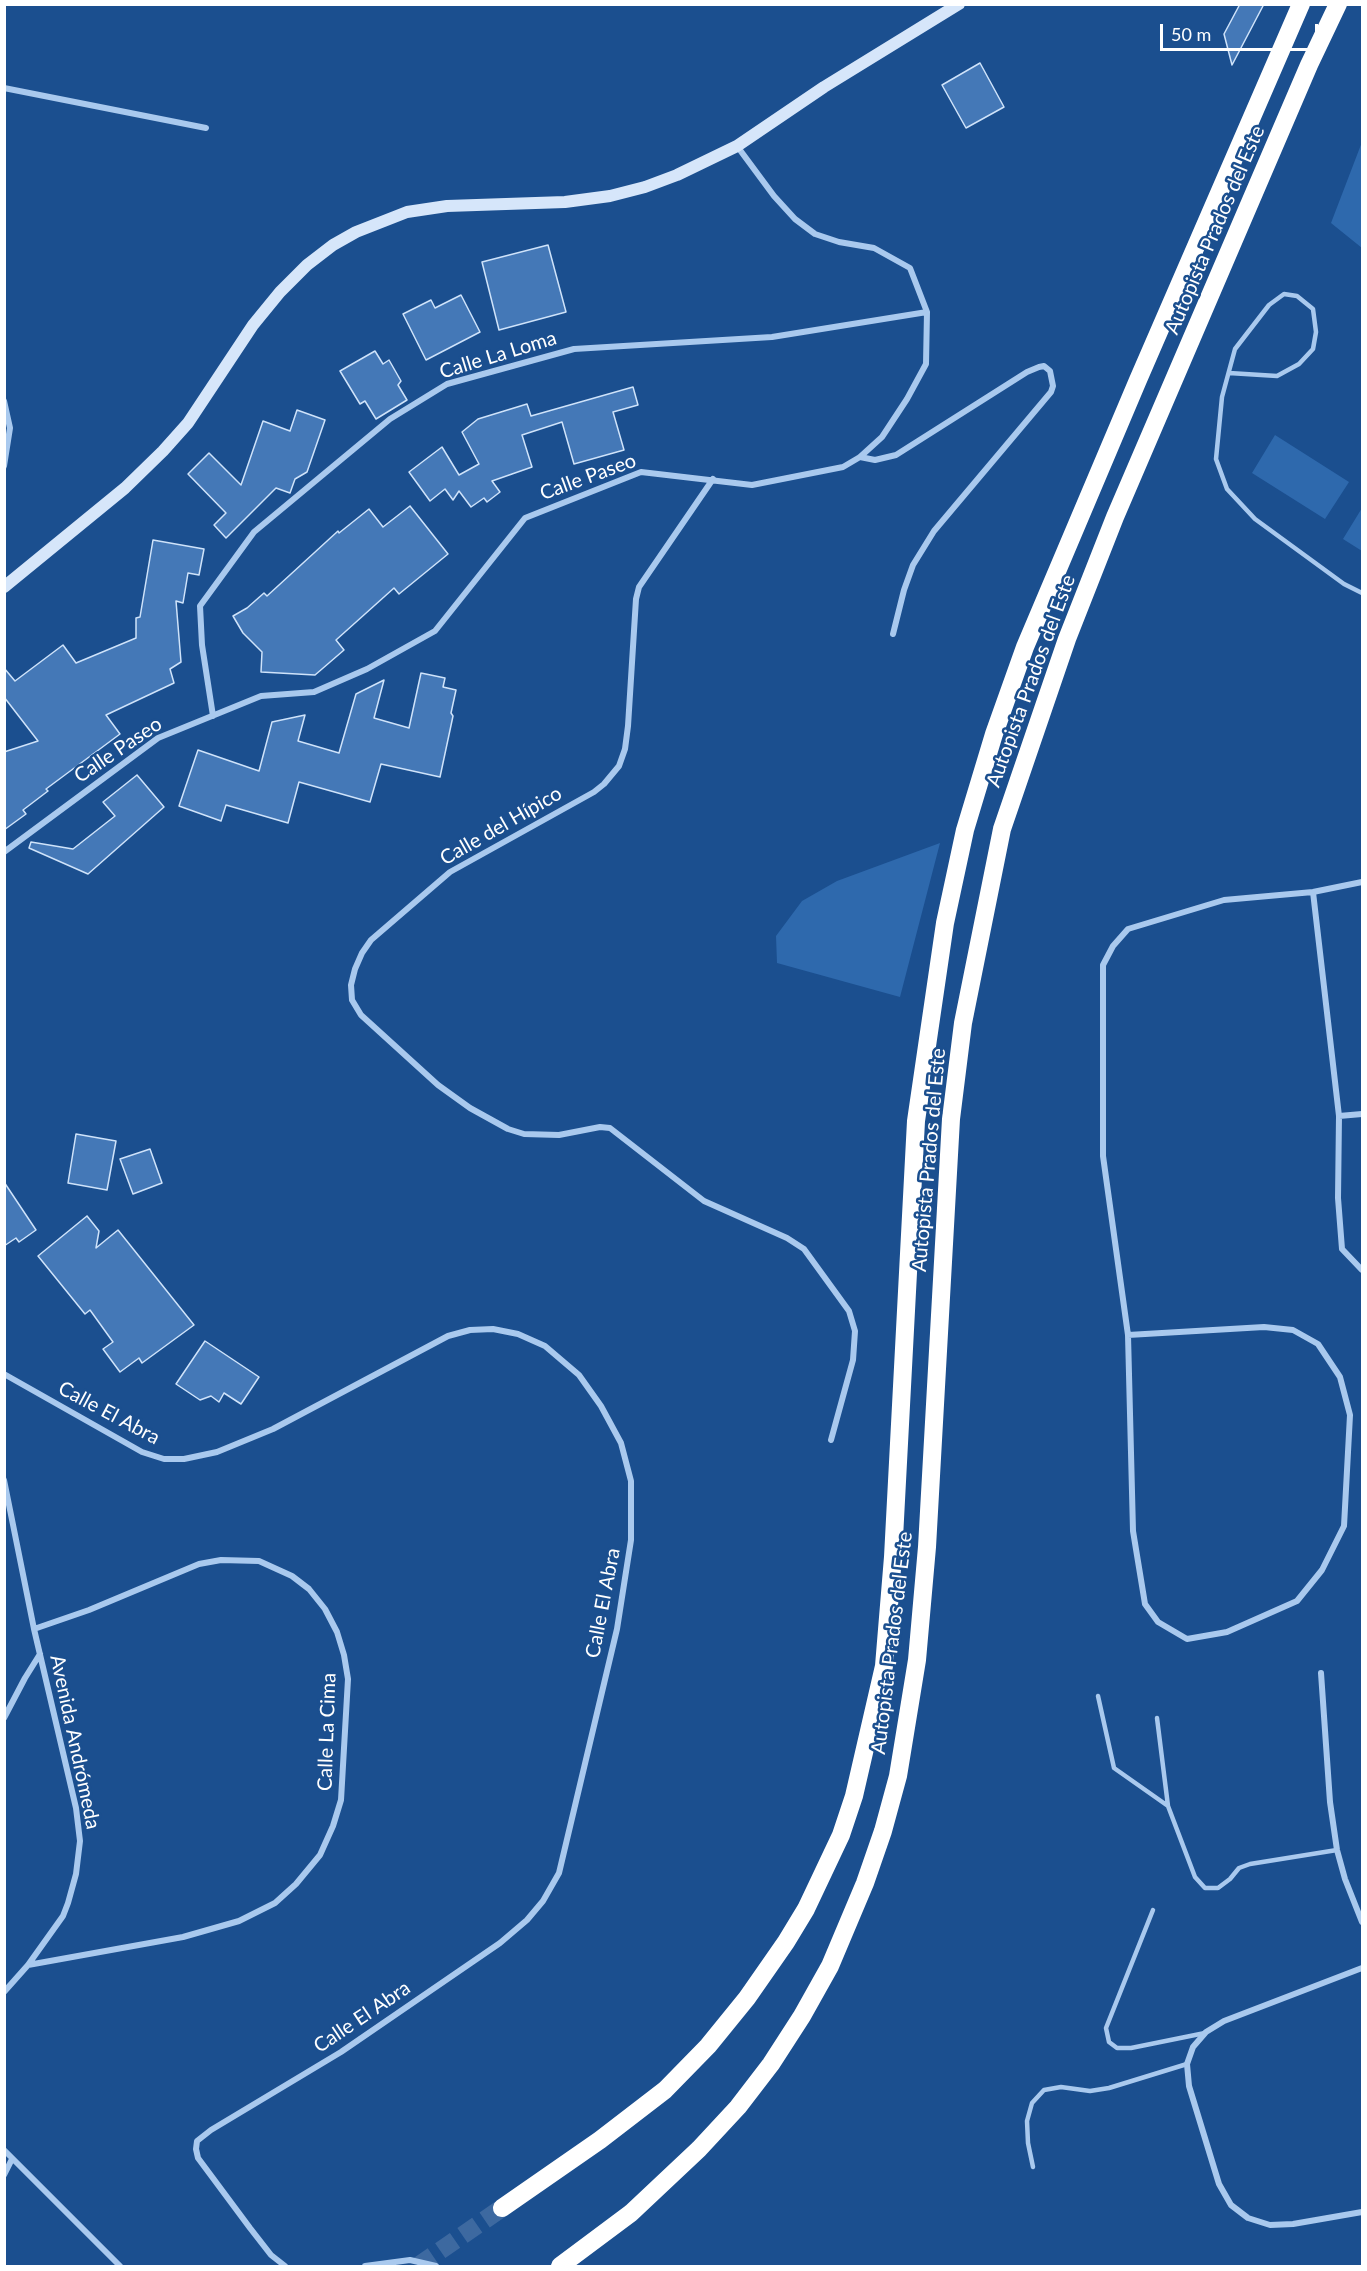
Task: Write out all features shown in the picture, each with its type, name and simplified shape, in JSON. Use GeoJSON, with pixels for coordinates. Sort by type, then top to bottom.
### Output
{"type":"FeatureCollection","features":[{"type":"Feature","properties":{"kind":"highway","name":"Autopista Prados del Este"},"geometry":{"type":"LineString","coordinates":[[502,2208],[600,2140],[665,2090],[708,2046],[747,1998],[786,1942],[806,1910],[841,1835],[854,1796],[884,1666],[893,1557],[916,1121],[945,923],[965,830],[994,734],[1025,647],[1156,336],[1300,4]]}},
{"type":"Feature","properties":{"kind":"highway","name":"Autopista Prados del Este"},"geometry":{"type":"LineString","coordinates":[[560,2266],[631,2213],[699,2149],[738,2107],[771,2064],[830,1966],[865,1883],[883,1831],[898,1776],[917,1660],[927,1547],[951,1119],[963,1023],[1002,829],[1067,639],[1115,517],[1309,65],[1338,4]]}},
{"type":"Feature","properties":{"kind":"street"},"geometry":{"type":"LineString","coordinates":[[4,587],[125,488],[163,451],[188,423],[253,325],[280,292],[307,265],[333,245],[365,228],[408,212],[447,206],[565,202],[610,196],[645,187],[677,175],[737,146],[824,87],[959,4]]}},
{"type":"Feature","properties":{"kind":"street"},"geometry":{"type":"LineString","coordinates":[[4,88],[206,128]]}},
{"type":"Feature","properties":{"kind":"street","name":"Calle Paseo"},"geometry":{"type":"LineString","coordinates":[[4,852],[158,738],[261,696],[314,692],[367,669],[435,631],[525,518],[642,471],[752,485],[843,467],[860,457],[882,437],[926,364],[927,312],[910,268],[874,248],[839,242],[814,234],[795,219],[774,196],[737,146]]}},
{"type":"Feature","properties":{"kind":"street","name":"Calle La Loma"},"geometry":{"type":"LineString","coordinates":[[213,716],[202,645],[201,606],[254,532],[390,418],[447,384],[574,349],[772,337],[927,312]]}},
{"type":"Feature","properties":{"kind":"street"},"geometry":{"type":"LineString","coordinates":[[860,457],[875,460],[896,455],[1027,372],[1039,366],[1050,370],[1053,386],[1051,392],[934,531],[913,565],[893,634]]}},
{"type":"Feature","properties":{"kind":"street"},"geometry":{"type":"LineString","coordinates":[[4,401],[10,428],[4,466]]}},
{"type":"Feature","properties":{"kind":"street","name":"Calle del Hípico"},"geometry":{"type":"LineString","coordinates":[[713,479],[639,587],[636,599],[628,726],[625,749],[619,766],[594,792],[450,872],[380,933],[362,953],[355,969],[351,985],[352,1000],[361,1015],[438,1085],[470,1108],[508,1129],[524,1134],[559,1135],[600,1127],[610,1128],[704,1201],[787,1238],[804,1249],[849,1311],[855,1331],[853,1360],[831,1440]]}},
{"type":"Feature","properties":{"kind":"street"},"geometry":{"type":"LineString","coordinates":[[1128,1335],[1264,1327],[1293,1330],[1318,1344],[1340,1377],[1350,1415],[1344,1526],[1322,1570],[1297,1601],[1227,1632],[1187,1639],[1158,1622],[1144,1604],[1133,1532],[1128,1335],[1103,1156],[1103,965],[1113,946],[1128,929],[1224,900],[1313,892],[1362,882]]}},
{"type":"Feature","properties":{"kind":"street"},"geometry":{"type":"LineString","coordinates":[[1313,892],[1340,1116],[1338,1198],[1342,1249],[1362,1270]]}},
{"type":"Feature","properties":{"kind":"street"},"geometry":{"type":"LineString","coordinates":[[1340,1116],[1362,1114]]}},
{"type":"Feature","properties":{"kind":"street","name":"Calle El Abra"},"geometry":{"type":"LineString","coordinates":[[4,1374],[142,1452],[164,1459],[184,1459],[217,1452],[273,1429],[447,1336],[470,1330],[493,1329],[518,1334],[545,1346],[579,1375],[601,1406],[621,1443],[630,1481],[631,1540],[617,1629],[559,1873],[543,1901],[526,1920],[482,1956],[341,2052],[211,2130],[197,2141],[196,2149],[203,2166],[271,2254],[285,2266]]}},
{"type":"Feature","properties":{"kind":"street","name":"Avenida Andrómeda"},"geometry":{"type":"LineString","coordinates":[[4,1480],[34,1629],[76,1808],[80,1841],[76,1874],[68,1903],[59,1922],[28,1965],[4,1992]]}},
{"type":"Feature","properties":{"kind":"street","name":"Calle La Cima"},"geometry":{"type":"LineString","coordinates":[[28,1965],[183,1937],[239,1921],[275,1903],[296,1884],[320,1855],[333,1826],[341,1800],[348,1679],[342,1647],[325,1609],[309,1589],[292,1576],[259,1562],[221,1560],[199,1564],[89,1610],[34,1629]]}},
{"type":"Feature","properties":{"kind":"street"},"geometry":{"type":"LineString","coordinates":[[4,1718],[40,1654]]}},
{"type":"Feature","properties":{"kind":"street"},"geometry":{"type":"LineString","coordinates":[[1321,1673],[1330,1802],[1337,1851],[1362,1922]]}},
{"type":"Feature","properties":{"kind":"street"},"geometry":{"type":"LineString","coordinates":[[1362,1968],[1224,2021],[1206,2032],[1193,2047],[1187,2064],[1189,2086],[1215,2173],[1231,2205],[1248,2218],[1270,2225],[1293,2224],[1362,2212]]}},
{"type":"Feature","properties":{"kind":"street"},"geometry":{"type":"LineString","coordinates":[[4,2150],[120,2266]]}},
{"type":"Feature","properties":{"kind":"street"},"geometry":{"type":"LineString","coordinates":[[4,2175],[12,2159]]}},
{"type":"Feature","properties":{"kind":"street"},"geometry":{"type":"LineString","coordinates":[[365,2266],[410,2260],[436,2266]]}},
{"type":"Feature","properties":{"kind":"lane"},"geometry":{"type":"LineString","coordinates":[[1229,373],[1277,376],[1299,364],[1313,350],[1316,332],[1312,309],[1297,296],[1284,294],[1269,305],[1235,349],[1222,397],[1216,459],[1227,489],[1256,519],[1344,584],[1362,593]]}},
{"type":"Feature","properties":{"kind":"lane"},"geometry":{"type":"LineString","coordinates":[[1098,1696],[1114,1768],[1168,1806]]}},
{"type":"Feature","properties":{"kind":"lane"},"geometry":{"type":"LineString","coordinates":[[1157,1718],[1168,1806],[1195,1877],[1205,1888],[1218,1888],[1239,1868],[1250,1864],[1337,1851]]}},
{"type":"Feature","properties":{"kind":"lane"},"geometry":{"type":"LineString","coordinates":[[1153,1910],[1106,2028],[1109,2042],[1117,2048],[1131,2048],[1206,2032]]}},
{"type":"Feature","properties":{"kind":"lane"},"geometry":{"type":"LineString","coordinates":[[1034,2167],[1028,2143],[1027,2121],[1032,2103],[1044,2090],[1061,2086],[1090,2091],[1109,2088],[1187,2064]]}},
{"type":"Feature","properties":{"kind":"shaded area"},"geometry":{"type":"Polygon","coordinates":[[[1362,142],[1362,248],[1331,223],[1362,142]]]}},
{"type":"Feature","properties":{"kind":"shaded area"},"geometry":{"type":"Polygon","coordinates":[[[1275,435],[1349,482],[1325,519],[1252,473],[1275,435]]]}},
{"type":"Feature","properties":{"kind":"shaded area"},"geometry":{"type":"Polygon","coordinates":[[[1362,508],[1362,551],[1343,539],[1362,508]]]}},
{"type":"Feature","properties":{"kind":"shaded area"},"geometry":{"type":"Polygon","coordinates":[[[940,843],[900,997],[777,963],[776,936],[802,901],[837,881],[940,843]]]}},
{"type":"Feature","properties":{"kind":"building"},"geometry":{"type":"Polygon","coordinates":[[[1240,4],[1264,4],[1232,65],[1224,34],[1240,4]]]}},
{"type":"Feature","properties":{"kind":"building"},"geometry":{"type":"Polygon","coordinates":[[[980,63],[1004,107],[966,128],[942,85],[980,63]]]}},
{"type":"Feature","properties":{"kind":"building"},"geometry":{"type":"Polygon","coordinates":[[[548,245],[566,312],[499,330],[482,262],[548,245]]]}},
{"type":"Feature","properties":{"kind":"building"},"geometry":{"type":"Polygon","coordinates":[[[461,295],[480,332],[426,360],[403,314],[431,300],[435,308],[461,295]]]}},
{"type":"Feature","properties":{"kind":"building"},"geometry":{"type":"Polygon","coordinates":[[[375,351],[383,364],[389,360],[401,381],[398,385],[407,400],[376,419],[365,401],[360,404],[340,371],[375,351]]]}},
{"type":"Feature","properties":{"kind":"building"},"geometry":{"type":"Polygon","coordinates":[[[633,387],[638,405],[613,412],[624,450],[574,464],[562,422],[522,435],[532,467],[492,481],[500,492],[487,502],[484,498],[471,507],[459,491],[453,500],[445,489],[430,501],[409,472],[442,447],[459,475],[479,464],[462,432],[478,419],[527,404],[531,416],[633,387]]]}},
{"type":"Feature","properties":{"kind":"building"},"geometry":{"type":"Polygon","coordinates":[[[297,410],[325,420],[307,472],[295,479],[290,493],[276,488],[226,538],[214,525],[226,513],[188,474],[209,453],[241,485],[263,421],[290,431],[297,410]]]}},
{"type":"Feature","properties":{"kind":"building"},"geometry":{"type":"Polygon","coordinates":[[[410,506],[448,554],[399,594],[394,588],[336,640],[344,650],[315,675],[261,672],[262,652],[243,633],[233,616],[247,608],[264,593],[267,596],[338,531],[339,533],[369,509],[383,527],[410,506]]]}},
{"type":"Feature","properties":{"kind":"building"},"geometry":{"type":"Polygon","coordinates":[[[153,540],[204,549],[199,575],[188,573],[183,603],[176,601],[181,662],[170,669],[174,683],[106,715],[120,734],[46,789],[48,791],[23,810],[26,814],[4,830],[4,752],[38,741],[4,697],[4,668],[15,681],[63,645],[76,663],[136,638],[136,618],[140,617],[153,540]]]}},
{"type":"Feature","properties":{"kind":"building"},"geometry":{"type":"Polygon","coordinates":[[[421,673],[445,678],[443,687],[456,690],[440,777],[381,764],[370,802],[299,782],[288,823],[226,805],[221,821],[179,806],[198,750],[259,771],[272,722],[305,715],[298,741],[339,753],[356,694],[384,680],[374,718],[409,728],[421,673]]]}},
{"type":"Feature","properties":{"kind":"building"},"geometry":{"type":"Polygon","coordinates":[[[137,775],[164,807],[88,874],[29,848],[31,842],[73,849],[115,816],[103,802],[137,775]]]}},
{"type":"Feature","properties":{"kind":"building"},"geometry":{"type":"Polygon","coordinates":[[[76,1134],[116,1141],[107,1190],[68,1183],[76,1134]]]}},
{"type":"Feature","properties":{"kind":"building"},"geometry":{"type":"Polygon","coordinates":[[[150,1149],[162,1183],[133,1194],[120,1159],[150,1149]]]}},
{"type":"Feature","properties":{"kind":"building"},"geometry":{"type":"Polygon","coordinates":[[[4,1182],[36,1230],[19,1242],[16,1238],[4,1246],[4,1182]]]}},
{"type":"Feature","properties":{"kind":"building"},"geometry":{"type":"Polygon","coordinates":[[[87,1216],[99,1231],[96,1248],[118,1230],[194,1325],[142,1363],[139,1358],[120,1372],[103,1349],[113,1342],[90,1310],[85,1314],[38,1256],[87,1216]]]}},
{"type":"Feature","properties":{"kind":"building"},"geometry":{"type":"Polygon","coordinates":[[[205,1341],[259,1377],[241,1404],[224,1393],[219,1402],[211,1396],[200,1400],[176,1384],[205,1341]]]}},
{"type":"Feature","properties":{"kind":"tunnel"},"geometry":{"type":"LineString","coordinates":[[418,2266],[502,2208]]}}]}
